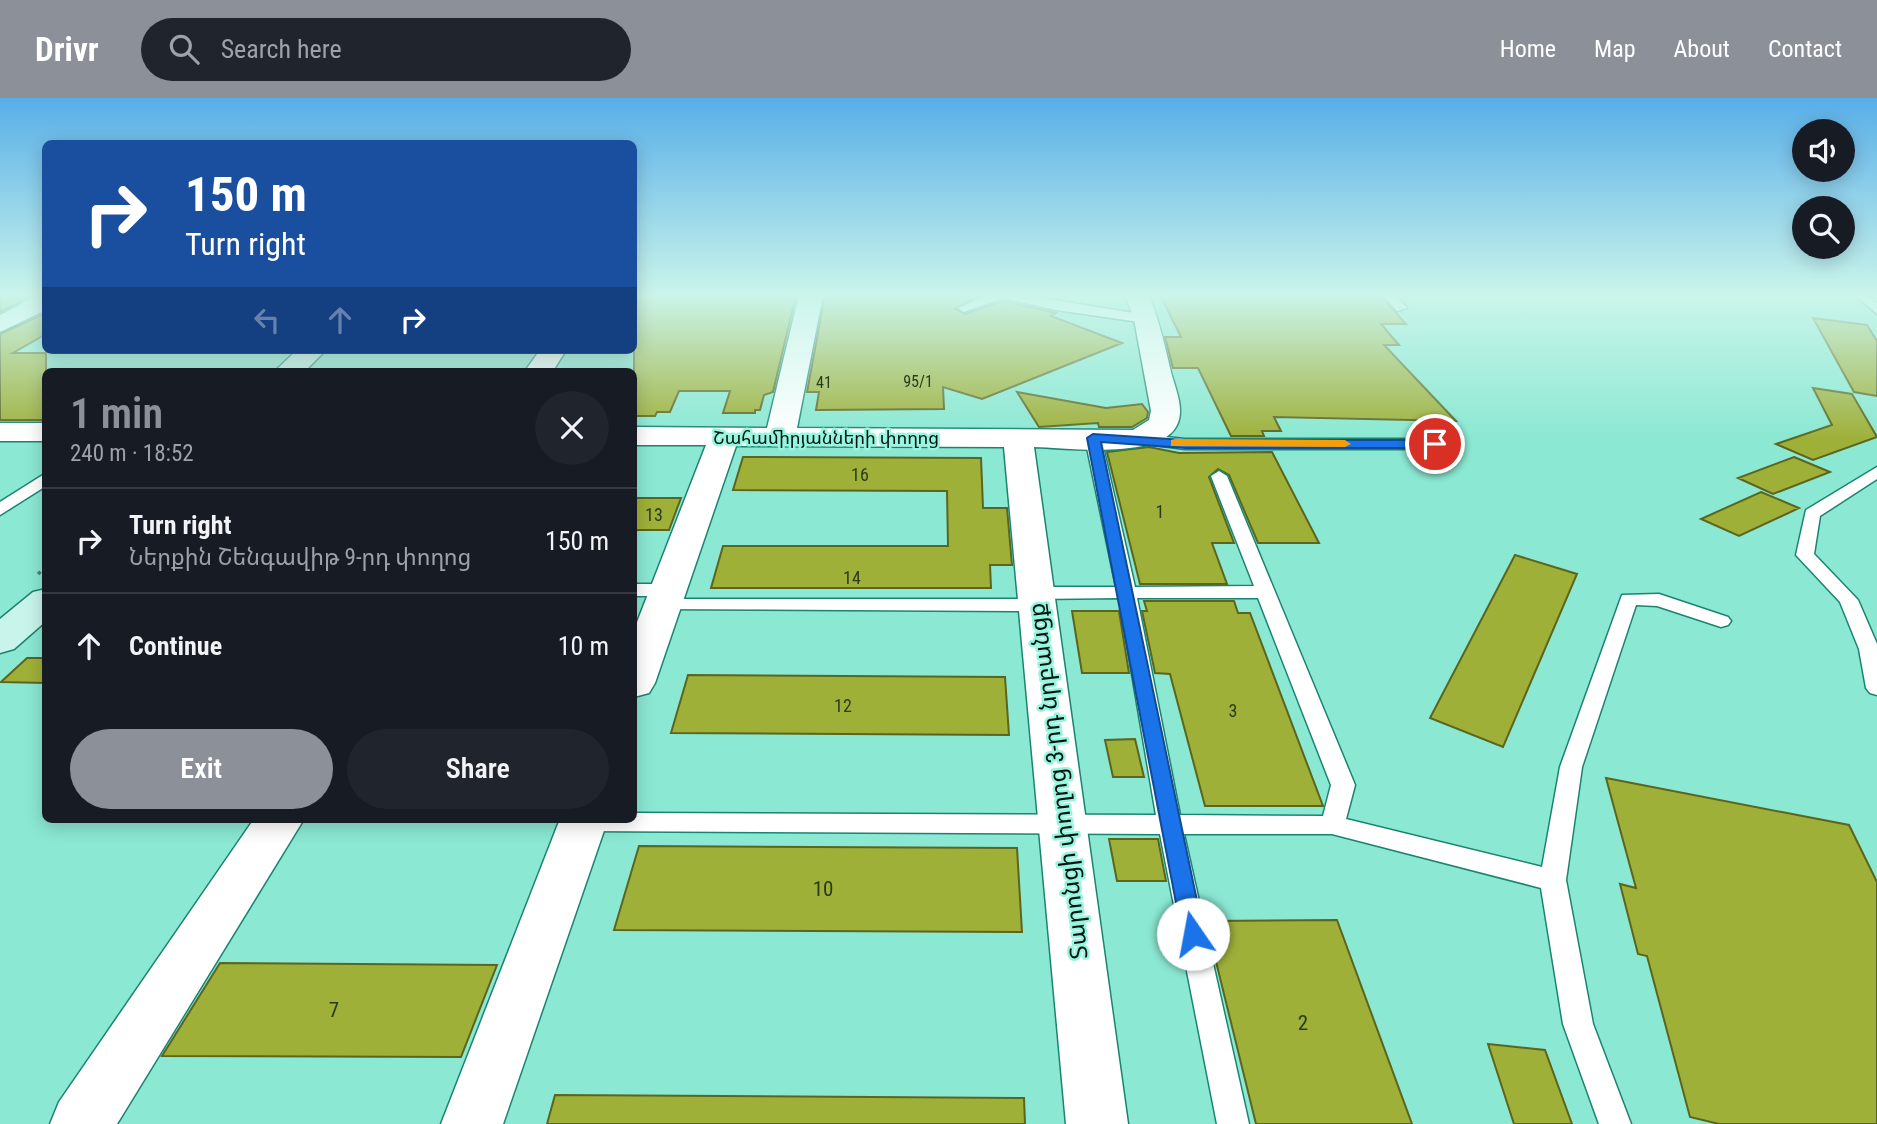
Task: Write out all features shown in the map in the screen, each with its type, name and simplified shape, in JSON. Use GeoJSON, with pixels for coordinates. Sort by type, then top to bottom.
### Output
{"type":"FeatureCollection","features":[{"type":"Feature","properties":{"kind":"street"},"geometry":{"type":"LineString","coordinates":[[779,437],[800,343]]}},
{"type":"Feature","properties":{"kind":"street"},"geometry":{"type":"LineString","coordinates":[[1136,439],[1152,433],[1163,424],[1166,411],[1150,343]]}},
{"type":"Feature","properties":{"kind":"street"},"geometry":{"type":"LineString","coordinates":[[292,368],[308,354]]}},
{"type":"Feature","properties":{"kind":"street"},"geometry":{"type":"LineString","coordinates":[[0,432],[42,432]]}},
{"type":"Feature","properties":{"kind":"street","name":"Շահամիրյանների փողոց"},"geometry":{"type":"LineString","coordinates":[[637,436],[1136,439]]}},
{"type":"Feature","properties":{"kind":"street"},"geometry":{"type":"LineString","coordinates":[[637,670],[654,595],[724,437]]}},
{"type":"Feature","properties":{"kind":"street","name":"Տարոնցի փողոց 3-րդ նրբանցք"},"geometry":{"type":"LineString","coordinates":[[1018,438],[1097,1124]]}},
{"type":"Feature","properties":{"kind":"street"},"geometry":{"type":"LineString","coordinates":[[0,640],[42,603]]}},
{"type":"Feature","properties":{"kind":"street"},"geometry":{"type":"LineString","coordinates":[[81,1124],[277,823]]}},
{"type":"Feature","properties":{"kind":"street"},"geometry":{"type":"LineString","coordinates":[[472,1124],[582,823]]}},
{"type":"Feature","properties":{"kind":"lane"},"geometry":{"type":"LineString","coordinates":[[1093,438],[1127,593],[1170,825],[1233,1124]]}},
{"type":"Feature","properties":{"kind":"lane"},"geometry":{"type":"LineString","coordinates":[[1136,439],[1185,444],[1435,444]]}},
{"type":"Feature","properties":{"kind":"lane"},"geometry":{"type":"LineString","coordinates":[[1877,472],[1812,514],[1805,555],[1850,600],[1869,649],[1877,688]]}},
{"type":"Feature","properties":{"kind":"lane"},"geometry":{"type":"LineString","coordinates":[[1219,476],[1343,785],[1332,825]]}},
{"type":"Feature","properties":{"kind":"lane"},"geometry":{"type":"LineString","coordinates":[[0,510],[42,481]]}},
{"type":"Feature","properties":{"kind":"lane"},"geometry":{"type":"LineString","coordinates":[[654,595],[1037,599],[1127,593],[1266,592]]}},
{"type":"Feature","properties":{"kind":"lane"},"geometry":{"type":"LineString","coordinates":[[1615,1124],[1578,1024],[1553,880],[1571,766],[1629,599],[1659,600],[1721,621]]}},
{"type":"Feature","properties":{"kind":"lane"},"geometry":{"type":"LineString","coordinates":[[637,821],[1332,825],[1553,880]]}},
{"type":"Feature","properties":{"kind":"building"},"geometry":{"type":"Polygon","coordinates":[[[0,343],[31,343],[13,353],[46,354],[46,368],[42,368],[42,420],[0,420],[0,343]]]}},
{"type":"Feature","properties":{"kind":"building"},"geometry":{"type":"Polygon","coordinates":[[[637,343],[785,343],[773,392],[764,395],[760,410],[755,410],[755,413],[723,413],[730,391],[679,391],[670,412],[657,412],[655,416],[637,416],[637,368],[634,368],[637,343]]]}},
{"type":"Feature","properties":{"kind":"building"},"geometry":{"type":"Polygon","coordinates":[[[816,343],[1122,343],[982,399],[943,387],[944,409],[816,410],[819,392],[807,392],[816,343]]]}},
{"type":"Feature","properties":{"kind":"building"},"geometry":{"type":"Polygon","coordinates":[[[1167,343],[1397,343],[1399,345],[1384,345],[1456,421],[1274,417],[1281,431],[1262,431],[1264,436],[1231,436],[1198,368],[1173,368],[1167,343]]]}},
{"type":"Feature","properties":{"kind":"building"},"geometry":{"type":"Polygon","coordinates":[[[1827,343],[1877,343],[1877,396],[1854,392],[1827,343]]]}},
{"type":"Feature","properties":{"kind":"building"},"geometry":{"type":"Polygon","coordinates":[[[1813,388],[1852,394],[1877,437],[1813,460],[1776,444],[1832,425],[1813,388]]]}},
{"type":"Feature","properties":{"kind":"building"},"geometry":{"type":"Polygon","coordinates":[[[1017,392],[1106,408],[1142,404],[1148,412],[1147,418],[1132,427],[1099,427],[1098,423],[1039,427],[1017,392]]]}},
{"type":"Feature","properties":{"kind":"building"},"geometry":{"type":"Polygon","coordinates":[[[1149,447],[1179,453],[1272,452],[1319,543],[1258,543],[1229,475],[1218,469],[1209,477],[1234,543],[1212,543],[1227,584],[1140,584],[1107,452],[1149,447]]]}},
{"type":"Feature","properties":{"kind":"building"},"geometry":{"type":"Polygon","coordinates":[[[743,457],[981,458],[983,508],[1007,508],[1012,565],[990,565],[991,588],[711,588],[723,546],[948,546],[947,491],[733,490],[743,457]]]}},
{"type":"Feature","properties":{"kind":"building"},"geometry":{"type":"Polygon","coordinates":[[[1794,457],[1830,472],[1773,494],[1738,478],[1794,457]]]}},
{"type":"Feature","properties":{"kind":"building"},"geometry":{"type":"Polygon","coordinates":[[[1761,492],[1799,508],[1739,536],[1701,519],[1761,492]]]}},
{"type":"Feature","properties":{"kind":"building"},"geometry":{"type":"Polygon","coordinates":[[[637,498],[681,498],[669,530],[637,530],[637,498]]]}},
{"type":"Feature","properties":{"kind":"building"},"geometry":{"type":"Polygon","coordinates":[[[1515,555],[1577,574],[1503,747],[1430,718],[1515,555]]]}},
{"type":"Feature","properties":{"kind":"building"},"geometry":{"type":"Polygon","coordinates":[[[1144,601],[1234,601],[1238,613],[1250,613],[1323,806],[1205,806],[1170,674],[1155,673],[1142,611],[1147,611],[1144,601]]]}},
{"type":"Feature","properties":{"kind":"building"},"geometry":{"type":"Polygon","coordinates":[[[1072,611],[1119,611],[1129,673],[1082,673],[1072,611]]]}},
{"type":"Feature","properties":{"kind":"building"},"geometry":{"type":"Polygon","coordinates":[[[27,658],[42,658],[42,683],[1,682],[27,658]]]}},
{"type":"Feature","properties":{"kind":"building"},"geometry":{"type":"Polygon","coordinates":[[[688,675],[1005,677],[1009,735],[671,733],[688,675]]]}},
{"type":"Feature","properties":{"kind":"building"},"geometry":{"type":"Polygon","coordinates":[[[1135,739],[1144,777],[1113,777],[1105,740],[1135,739]]]}},
{"type":"Feature","properties":{"kind":"building"},"geometry":{"type":"Polygon","coordinates":[[[1606,778],[1849,825],[1877,882],[1877,1124],[1719,1124],[1690,1117],[1647,956],[1638,954],[1620,884],[1636,888],[1606,778]]]}},
{"type":"Feature","properties":{"kind":"building"},"geometry":{"type":"Polygon","coordinates":[[[1109,839],[1158,839],[1166,881],[1117,881],[1109,839]]]}},
{"type":"Feature","properties":{"kind":"building"},"geometry":{"type":"Polygon","coordinates":[[[639,846],[1017,848],[1022,932],[614,930],[639,846]]]}},
{"type":"Feature","properties":{"kind":"building"},"geometry":{"type":"Polygon","coordinates":[[[1337,920],[1412,1124],[1256,1124],[1206,921],[1337,920]]]}},
{"type":"Feature","properties":{"kind":"building"},"geometry":{"type":"Polygon","coordinates":[[[220,963],[497,965],[461,1057],[162,1056],[220,963]]]}},
{"type":"Feature","properties":{"kind":"building"},"geometry":{"type":"Polygon","coordinates":[[[1488,1044],[1545,1050],[1572,1124],[1514,1124],[1488,1044]]]}},
{"type":"Feature","properties":{"kind":"building"},"geometry":{"type":"Polygon","coordinates":[[[555,1095],[1024,1098],[1025,1124],[547,1124],[555,1095]]]}},
{"type":"Feature","properties":{"kind":"slow traffic"},"geometry":{"type":"LineString","coordinates":[[1175,443],[1345,444]]}},
{"type":"Feature","properties":{"kind":"route"},"geometry":{"type":"LineString","coordinates":[[1193,934],[1127,593],[1093,438],[1185,444],[1435,444]]}}]}
